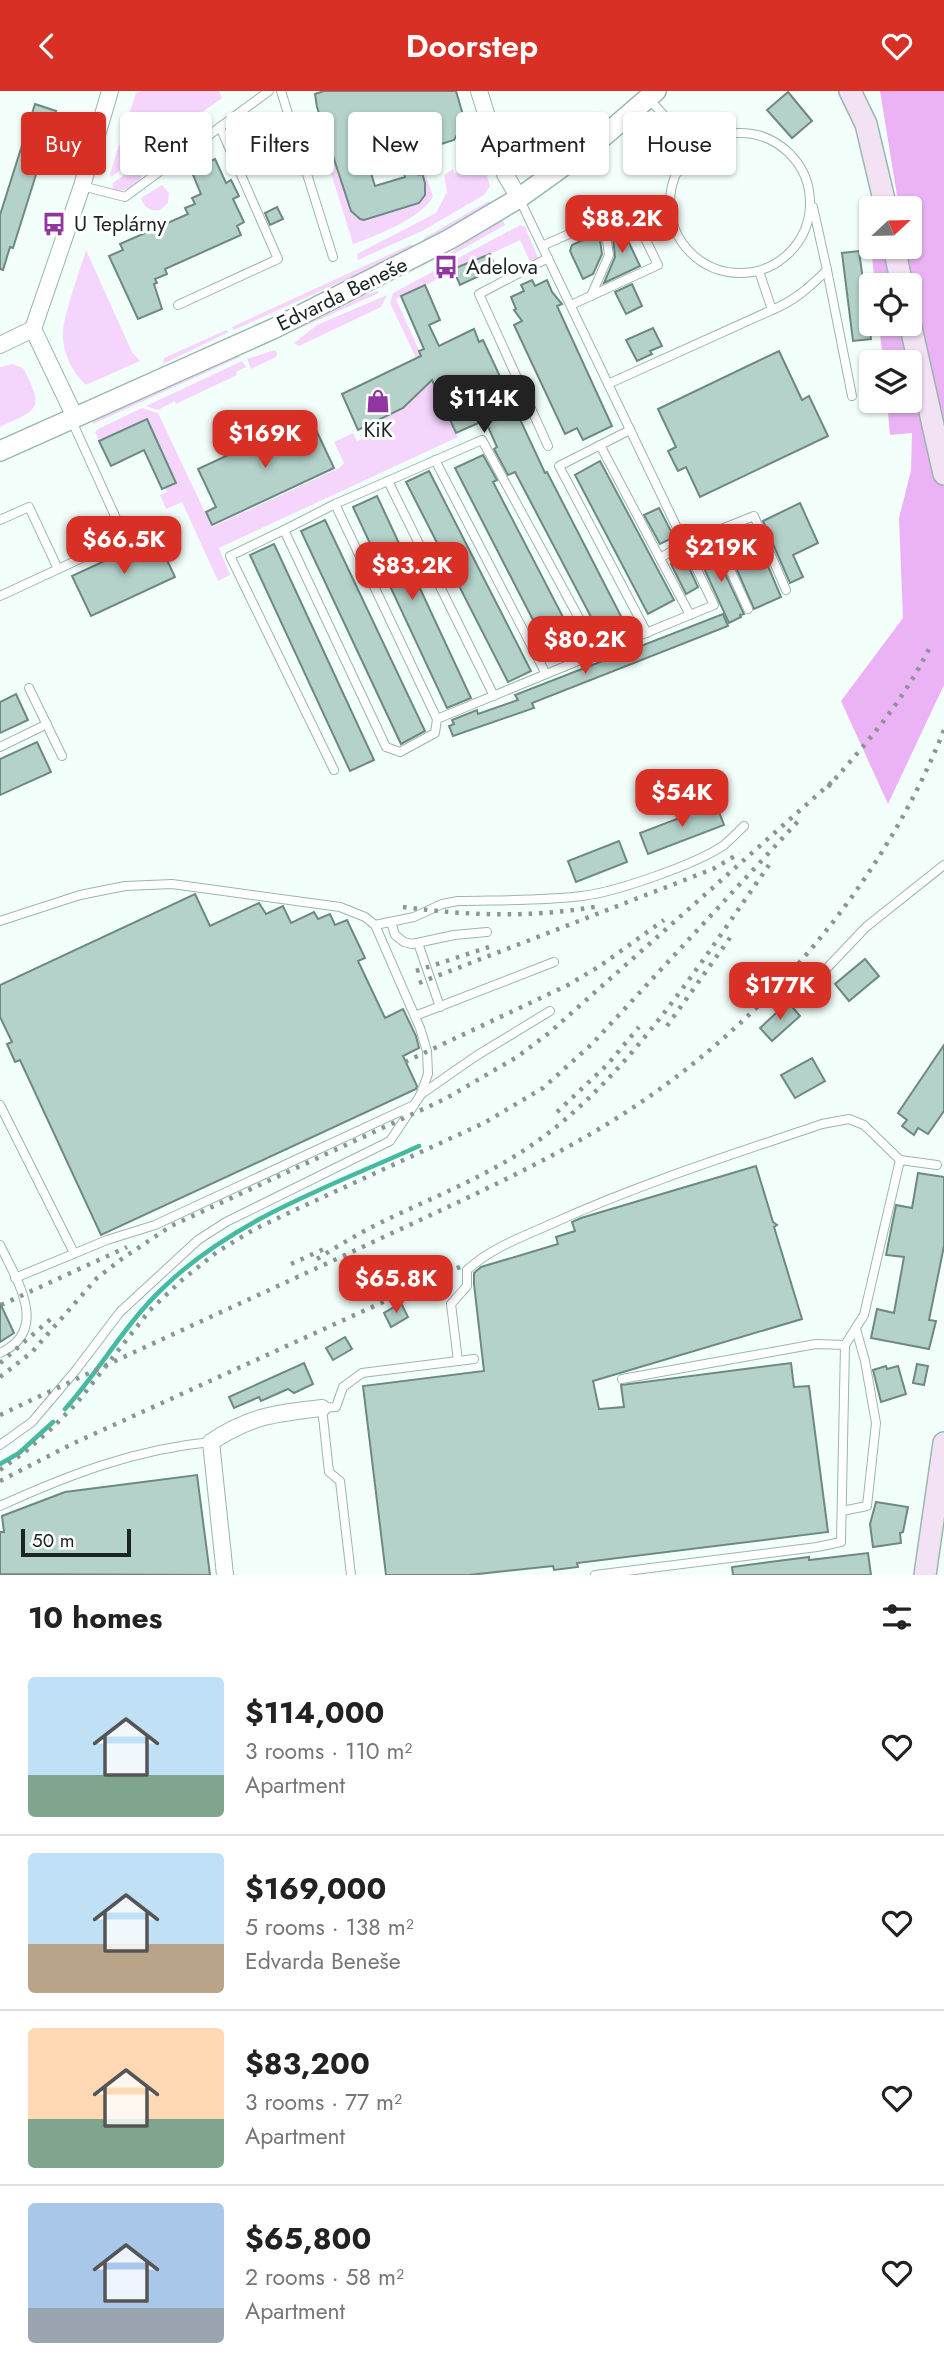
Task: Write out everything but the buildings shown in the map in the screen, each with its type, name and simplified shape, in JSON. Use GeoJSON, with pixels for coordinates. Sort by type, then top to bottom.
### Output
{"type":"FeatureCollection","features":[{"type":"Feature","properties":{"kind":"main road"},"geometry":{"type":"LineString","coordinates":[[850,91],[866,124],[883,196]]}},
{"type":"Feature","properties":{"kind":"main road"},"geometry":{"type":"LineString","coordinates":[[913,336],[944,474]]}},
{"type":"Feature","properties":{"kind":"main road"},"geometry":{"type":"LineString","coordinates":[[925,1575],[941,1504],[944,1443]]}},
{"type":"Feature","properties":{"kind":"street"},"geometry":{"type":"LineString","coordinates":[[73,418],[33,329],[82,186],[110,91]]}},
{"type":"Feature","properties":{"kind":"street"},"geometry":{"type":"LineString","coordinates":[[480,91],[505,174],[519,198]]}},
{"type":"Feature","properties":{"kind":"street","name":"Edvarda Beneše"},"geometry":{"type":"LineString","coordinates":[[0,451],[275,328],[428,251],[519,198],[597,142],[652,94]]}},
{"type":"Feature","properties":{"kind":"street"},"geometry":{"type":"LineString","coordinates":[[0,345],[33,329]]}},
{"type":"Feature","properties":{"kind":"street"},"geometry":{"type":"LineString","coordinates":[[225,1575],[211,1442],[230,1430],[263,1416],[322,1408]]}},
{"type":"Feature","properties":{"kind":"lane"},"geometry":{"type":"LineString","coordinates":[[82,186],[125,197],[270,91]]}},
{"type":"Feature","properties":{"kind":"lane"},"geometry":{"type":"LineString","coordinates":[[281,91],[333,257]]}},
{"type":"Feature","properties":{"kind":"lane"},"geometry":{"type":"LineString","coordinates":[[652,94],[666,112]]}},
{"type":"Feature","properties":{"kind":"lane"},"geometry":{"type":"LineString","coordinates":[[178,305],[278,258],[220,127]]}},
{"type":"Feature","properties":{"kind":"lane"},"geometry":{"type":"LineString","coordinates":[[736,132],[756,134],[776,142],[793,156],[805,175],[852,396]]}},
{"type":"Feature","properties":{"kind":"lane"},"geometry":{"type":"LineString","coordinates":[[676,175],[671,189],[670,213],[678,236],[693,255],[713,268],[736,273],[760,271],[782,260],[799,243],[809,220],[811,196]]}},
{"type":"Feature","properties":{"kind":"lane"},"geometry":{"type":"LineString","coordinates":[[437,719],[714,605],[519,198]]}},
{"type":"Feature","properties":{"kind":"lane"},"geometry":{"type":"LineString","coordinates":[[542,246],[630,207],[658,265],[571,305]]}},
{"type":"Feature","properties":{"kind":"lane"},"geometry":{"type":"LineString","coordinates":[[591,296],[609,255],[604,218]]}},
{"type":"Feature","properties":{"kind":"lane"},"geometry":{"type":"LineString","coordinates":[[548,258],[479,294],[548,446]]}},
{"type":"Feature","properties":{"kind":"lane"},"geometry":{"type":"LineString","coordinates":[[608,384],[787,304],[827,270]]}},
{"type":"Feature","properties":{"kind":"lane"},"geometry":{"type":"LineString","coordinates":[[760,271],[772,310]]}},
{"type":"Feature","properties":{"kind":"lane"},"geometry":{"type":"LineString","coordinates":[[0,596],[125,538],[73,418]]}},
{"type":"Feature","properties":{"kind":"lane"},"geometry":{"type":"LineString","coordinates":[[630,430],[559,466],[646,633]]}},
{"type":"Feature","properties":{"kind":"lane"},"geometry":{"type":"LineString","coordinates":[[334,770],[230,556],[335,504],[482,440],[598,653]]}},
{"type":"Feature","properties":{"kind":"lane"},"geometry":{"type":"LineString","coordinates":[[600,445],[690,615]]}},
{"type":"Feature","properties":{"kind":"lane"},"geometry":{"type":"LineString","coordinates":[[435,460],[546,674]]}},
{"type":"Feature","properties":{"kind":"lane"},"geometry":{"type":"LineString","coordinates":[[388,481],[494,696]]}},
{"type":"Feature","properties":{"kind":"lane"},"geometry":{"type":"LineString","coordinates":[[284,530],[386,747],[400,751],[435,733],[437,719],[335,504]]}},
{"type":"Feature","properties":{"kind":"lane"},"geometry":{"type":"LineString","coordinates":[[0,520],[29,507],[58,569]]}},
{"type":"Feature","properties":{"kind":"lane"},"geometry":{"type":"LineString","coordinates":[[660,558],[684,544],[754,516],[786,590]]}},
{"type":"Feature","properties":{"kind":"lane"},"geometry":{"type":"LineString","coordinates":[[713,532],[748,609]]}},
{"type":"Feature","properties":{"kind":"lane"},"geometry":{"type":"LineString","coordinates":[[29,688],[62,756]]}},
{"type":"Feature","properties":{"kind":"lane"},"geometry":{"type":"LineString","coordinates":[[0,747],[47,724]]}},
{"type":"Feature","properties":{"kind":"lane"},"geometry":{"type":"LineString","coordinates":[[375,925],[414,917],[442,904],[458,901],[586,895],[613,888],[662,873],[723,846],[744,827]]}},
{"type":"Feature","properties":{"kind":"lane"},"geometry":{"type":"LineString","coordinates":[[810,986],[866,927],[944,865]]}},
{"type":"Feature","properties":{"kind":"lane"},"geometry":{"type":"LineString","coordinates":[[0,921],[80,895],[125,886],[172,884],[340,907],[365,917],[375,925],[415,1016],[427,1051],[428,1074],[420,1096],[390,1141],[226,1222],[198,1240],[120,1312],[32,1422],[0,1445]]}},
{"type":"Feature","properties":{"kind":"lane"},"geometry":{"type":"LineString","coordinates":[[391,922],[396,935],[404,942],[418,943],[454,935],[487,932]]}},
{"type":"Feature","properties":{"kind":"lane"},"geometry":{"type":"LineString","coordinates":[[418,943],[440,1007]]}},
{"type":"Feature","properties":{"kind":"lane"},"geometry":{"type":"LineString","coordinates":[[415,1016],[554,962]]}},
{"type":"Feature","properties":{"kind":"lane"},"geometry":{"type":"LineString","coordinates":[[420,1096],[476,1056],[550,1011]]}},
{"type":"Feature","properties":{"kind":"lane"},"geometry":{"type":"LineString","coordinates":[[0,1105],[74,1253]]}},
{"type":"Feature","properties":{"kind":"lane"},"geometry":{"type":"LineString","coordinates":[[15,1278],[107,1240],[155,1225],[414,1105]]}},
{"type":"Feature","properties":{"kind":"lane"},"geometry":{"type":"LineString","coordinates":[[458,1361],[450,1304],[467,1286],[467,1270],[489,1253],[622,1194],[822,1124],[849,1119],[864,1125],[900,1160],[937,1165]]}},
{"type":"Feature","properties":{"kind":"lane"},"geometry":{"type":"LineString","coordinates":[[595,1575],[841,1542],[845,1345],[864,1315],[900,1160]]}},
{"type":"Feature","properties":{"kind":"lane"},"geometry":{"type":"LineString","coordinates":[[0,1245],[24,1295],[28,1315],[24,1334],[0,1353]]}},
{"type":"Feature","properties":{"kind":"lane"},"geometry":{"type":"LineString","coordinates":[[842,1511],[867,1506],[876,1423],[865,1361],[856,1329]]}},
{"type":"Feature","properties":{"kind":"lane"},"geometry":{"type":"LineString","coordinates":[[622,1379],[816,1344],[845,1345]]}},
{"type":"Feature","properties":{"kind":"lane"},"geometry":{"type":"LineString","coordinates":[[351,1575],[340,1481],[329,1472],[322,1408],[336,1407],[343,1387],[362,1373],[474,1359]]}},
{"type":"Feature","properties":{"kind":"lane"},"geometry":{"type":"LineString","coordinates":[[0,1506],[61,1478],[123,1457],[186,1444],[211,1442]]}},
{"type":"Feature","properties":{"kind":"shaded area"},"geometry":{"type":"Polygon","coordinates":[[[219,91],[222,98],[202,112],[130,112],[136,93],[219,91]]]}},
{"type":"Feature","properties":{"kind":"shaded area"},"geometry":{"type":"Polygon","coordinates":[[[880,91],[944,91],[944,685],[888,804],[841,701],[903,618],[899,518],[911,471],[912,433],[890,435],[888,413],[922,413],[922,350],[882,350],[880,336],[922,336],[922,273],[874,273],[872,259],[922,259],[922,196],[897,196],[880,91]]]}},
{"type":"Feature","properties":{"kind":"shaded area"},"geometry":{"type":"Polygon","coordinates":[[[119,145],[120,171],[111,177],[110,174],[119,145]]]}},
{"type":"Feature","properties":{"kind":"shaded area"},"geometry":{"type":"Polygon","coordinates":[[[334,157],[351,211],[357,218],[365,220],[420,203],[419,198],[425,195],[423,187],[426,185],[423,175],[426,175],[433,196],[428,204],[409,219],[353,244],[332,175],[334,175],[334,157]]]}},
{"type":"Feature","properties":{"kind":"shaded area"},"geometry":{"type":"Polygon","coordinates":[[[453,169],[454,174],[487,175],[490,186],[484,195],[424,230],[358,260],[357,254],[436,213],[447,192],[444,175],[453,169]]]}},
{"type":"Feature","properties":{"kind":"shaded area"},"geometry":{"type":"Polygon","coordinates":[[[124,175],[142,175],[128,189],[113,191],[113,183],[124,175]]]}},
{"type":"Feature","properties":{"kind":"shaded area"},"geometry":{"type":"Polygon","coordinates":[[[162,185],[169,193],[168,203],[160,210],[148,209],[141,198],[162,185]]]}},
{"type":"Feature","properties":{"kind":"shaded area"},"geometry":{"type":"Polygon","coordinates":[[[487,202],[493,205],[421,245],[424,238],[487,202]]]}},
{"type":"Feature","properties":{"kind":"shaded area"},"geometry":{"type":"Polygon","coordinates":[[[502,219],[505,225],[452,255],[465,241],[502,219]]]}},
{"type":"Feature","properties":{"kind":"shaded area"},"geometry":{"type":"Polygon","coordinates":[[[520,225],[525,227],[539,260],[531,264],[520,240],[396,299],[458,437],[219,548],[230,575],[218,581],[182,502],[166,509],[160,495],[167,492],[165,488],[176,483],[147,419],[99,441],[95,432],[98,429],[142,408],[158,413],[212,527],[339,468],[344,463],[334,442],[353,433],[357,441],[371,435],[368,425],[403,408],[425,387],[413,360],[416,358],[390,303],[393,293],[520,225]]]}},
{"type":"Feature","properties":{"kind":"shaded area"},"geometry":{"type":"Polygon","coordinates":[[[412,244],[414,249],[234,330],[232,327],[412,244]]]}},
{"type":"Feature","properties":{"kind":"shaded area"},"geometry":{"type":"Polygon","coordinates":[[[86,250],[132,352],[140,361],[86,385],[68,360],[63,330],[86,250]]]}},
{"type":"Feature","properties":{"kind":"shaded area"},"geometry":{"type":"Polygon","coordinates":[[[378,291],[379,293],[294,331],[321,311],[378,291]]]}},
{"type":"Feature","properties":{"kind":"shaded area"},"geometry":{"type":"Polygon","coordinates":[[[387,295],[381,307],[299,346],[294,343],[317,325],[387,295]]]}},
{"type":"Feature","properties":{"kind":"shaded area"},"geometry":{"type":"Polygon","coordinates":[[[226,330],[229,332],[163,364],[164,358],[226,330]]]}},
{"type":"Feature","properties":{"kind":"shaded area"},"geometry":{"type":"Polygon","coordinates":[[[275,350],[276,357],[251,369],[247,359],[275,350]]]}},
{"type":"Feature","properties":{"kind":"shaded area"},"geometry":{"type":"Polygon","coordinates":[[[238,351],[240,357],[93,424],[91,418],[238,351]]]}},
{"type":"Feature","properties":{"kind":"shaded area"},"geometry":{"type":"Polygon","coordinates":[[[242,361],[246,367],[236,372],[237,375],[176,404],[175,401],[158,410],[146,406],[242,361]]]}},
{"type":"Feature","properties":{"kind":"shaded area"},"geometry":{"type":"Polygon","coordinates":[[[12,364],[23,368],[36,400],[30,411],[0,427],[0,367],[12,364]]]}},
{"type":"Feature","properties":{"kind":"waterway"},"geometry":{"type":"LineString","coordinates":[[65,1409],[149,1302],[191,1264],[252,1223],[318,1190],[419,1146]]}},
{"type":"Feature","properties":{"kind":"waterway"},"geometry":{"type":"LineString","coordinates":[[0,1464],[19,1453],[53,1422]]}},
{"type":"Feature","properties":{"kind":"railway"},"geometry":{"type":"LineString","coordinates":[[828,787],[898,702],[932,643]]}},
{"type":"Feature","properties":{"kind":"railway"},"geometry":{"type":"LineString","coordinates":[[0,1415],[506,1179],[594,1132],[651,1095],[705,1054],[755,1009],[802,960],[845,907],[883,850],[916,791],[944,730]]}},
{"type":"Feature","properties":{"kind":"railway"},"geometry":{"type":"LineString","coordinates":[[0,1377],[32,1352],[97,1278],[171,1226],[445,1099],[517,1057],[549,1033],[833,781]]}},
{"type":"Feature","properties":{"kind":"railway"},"geometry":{"type":"LineString","coordinates":[[0,1470],[26,1451],[76,1404],[150,1310],[217,1252],[253,1230],[484,1123],[543,1088],[593,1043],[802,817]]}},
{"type":"Feature","properties":{"kind":"railway"},"geometry":{"type":"LineString","coordinates":[[419,983],[713,869],[740,853]]}},
{"type":"Feature","properties":{"kind":"railway"},"geometry":{"type":"LineString","coordinates":[[317,1259],[373,1226],[494,1168],[529,1147],[565,1120],[598,1089],[661,1017],[769,865]]}},
{"type":"Feature","properties":{"kind":"railway"},"geometry":{"type":"LineString","coordinates":[[403,907],[526,914],[600,906]]}},
{"type":"Feature","properties":{"kind":"railway"},"geometry":{"type":"LineString","coordinates":[[405,1062],[568,985],[600,966],[664,920]]}},
{"type":"Feature","properties":{"kind":"railway"},"geometry":{"type":"LineString","coordinates":[[667,1026],[732,935]]}},
{"type":"Feature","properties":{"kind":"railway"},"geometry":{"type":"LineString","coordinates":[[416,971],[489,947]]}},
{"type":"Feature","properties":{"kind":"railway"},"geometry":{"type":"LineString","coordinates":[[557,1112],[608,1064],[639,1027]]}},
{"type":"Feature","properties":{"kind":"railway"},"geometry":{"type":"LineString","coordinates":[[1,1305],[127,1247]]}},
{"type":"Feature","properties":{"kind":"railway"},"geometry":{"type":"LineString","coordinates":[[291,1264],[324,1249]]}},
{"type":"Feature","properties":{"kind":"railway"},"geometry":{"type":"LineString","coordinates":[[0,1481],[72,1444],[462,1266]]}},
{"type":"Feature","properties":{"kind":"railway"},"geometry":{"type":"LineString","coordinates":[[0,1363],[53,1317]]}},
{"type":"Feature","properties":{"kind":"place","name":"U Teplárny"},"geometry":{"type":"Point","coordinates":[54,224]}},
{"type":"Feature","properties":{"kind":"place","name":"Adelova"},"geometry":{"type":"Point","coordinates":[446,267]}},
{"type":"Feature","properties":{"kind":"place","name":"KiK"},"geometry":{"type":"Point","coordinates":[378,401]}}]}
